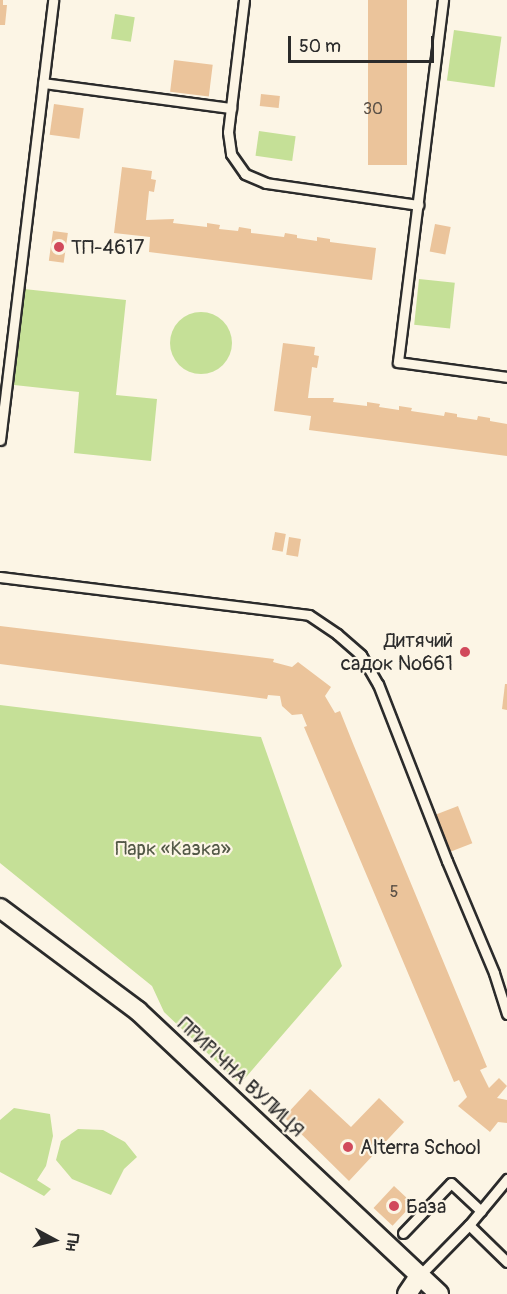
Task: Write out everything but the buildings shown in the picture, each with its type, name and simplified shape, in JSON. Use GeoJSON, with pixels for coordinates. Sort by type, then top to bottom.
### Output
{"type":"FeatureCollection","features":[{"type":"Feature","properties":{"kind":"street","name":"ПРИРІЧНА ВУЛИЦЯ"},"geometry":{"type":"LineString","coordinates":[[0,908],[138,1011],[439,1294]]}},
{"type":"Feature","properties":{"kind":"street"},"geometry":{"type":"LineString","coordinates":[[407,1294],[419,1276]]}},
{"type":"Feature","properties":{"kind":"lane"},"geometry":{"type":"LineString","coordinates":[[0,440],[53,0]]}},
{"type":"Feature","properties":{"kind":"lane"},"geometry":{"type":"LineString","coordinates":[[244,0],[228,132],[231,154],[245,174],[266,183],[418,205]]}},
{"type":"Feature","properties":{"kind":"lane"},"geometry":{"type":"LineString","coordinates":[[443,0],[398,362],[507,377]]}},
{"type":"Feature","properties":{"kind":"lane"},"geometry":{"type":"LineString","coordinates":[[43,83],[231,108]]}},
{"type":"Feature","properties":{"kind":"lane"},"geometry":{"type":"LineString","coordinates":[[0,577],[309,615],[337,634],[361,655],[378,684],[447,861],[494,973],[507,1014]]}},
{"type":"Feature","properties":{"kind":"lane"},"geometry":{"type":"LineString","coordinates":[[419,1276],[469,1225],[507,1179]]}},
{"type":"Feature","properties":{"kind":"lane"},"geometry":{"type":"LineString","coordinates":[[403,1233],[451,1183],[481,1210]]}},
{"type":"Feature","properties":{"kind":"lane"},"geometry":{"type":"LineString","coordinates":[[469,1225],[507,1262]]}},
{"type":"Feature","properties":{"kind":"green space"},"geometry":{"type":"Polygon","coordinates":[[[115,14],[135,17],[131,42],[111,39],[115,14]]]}},
{"type":"Feature","properties":{"kind":"green space"},"geometry":{"type":"Polygon","coordinates":[[[454,30],[502,37],[494,87],[447,81],[454,30]]]}},
{"type":"Feature","properties":{"kind":"green space"},"geometry":{"type":"Polygon","coordinates":[[[259,131],[296,136],[292,161],[256,156],[259,131]]]}},
{"type":"Feature","properties":{"kind":"green space"},"geometry":{"type":"Polygon","coordinates":[[[419,279],[455,283],[450,329],[414,325],[419,279]]]}},
{"type":"Feature","properties":{"kind":"green space"},"geometry":{"type":"Polygon","coordinates":[[[24,289],[126,300],[116,395],[157,399],[151,461],[74,453],[79,392],[14,385],[24,289]]]}},
{"type":"Feature","properties":{"kind":"green space"},"geometry":{"type":"Polygon","coordinates":[[[201,312],[213,314],[223,321],[230,331],[232,343],[230,355],[223,365],[213,372],[201,374],[189,372],[179,365],[172,355],[170,343],[172,331],[179,321],[189,314],[201,312]]]}},
{"type":"Feature","properties":{"kind":"green space","name":"Парк «Казка»"},"geometry":{"type":"Polygon","coordinates":[[[0,705],[261,737],[342,966],[240,1084],[164,1012],[152,986],[0,863],[0,705]]]}},
{"type":"Feature","properties":{"kind":"green space"},"geometry":{"type":"Polygon","coordinates":[[[14,1108],[50,1114],[53,1136],[46,1166],[37,1180],[51,1189],[44,1196],[0,1172],[0,1120],[14,1108]]]}},
{"type":"Feature","properties":{"kind":"green space"},"geometry":{"type":"Polygon","coordinates":[[[78,1129],[103,1130],[125,1142],[137,1157],[124,1169],[111,1195],[72,1179],[56,1160],[61,1141],[78,1129]]]}},
{"type":"Feature","properties":{"kind":"place","name":"ТП-4617"},"geometry":{"type":"Point","coordinates":[59,247]}},
{"type":"Feature","properties":{"kind":"place","name":"Дитячий садок №661"},"geometry":{"type":"Point","coordinates":[465,652]}},
{"type":"Feature","properties":{"kind":"place","name":"Alterra School"},"geometry":{"type":"Point","coordinates":[348,1147]}},
{"type":"Feature","properties":{"kind":"place","name":"База"},"geometry":{"type":"Point","coordinates":[394,1206]}}]}
